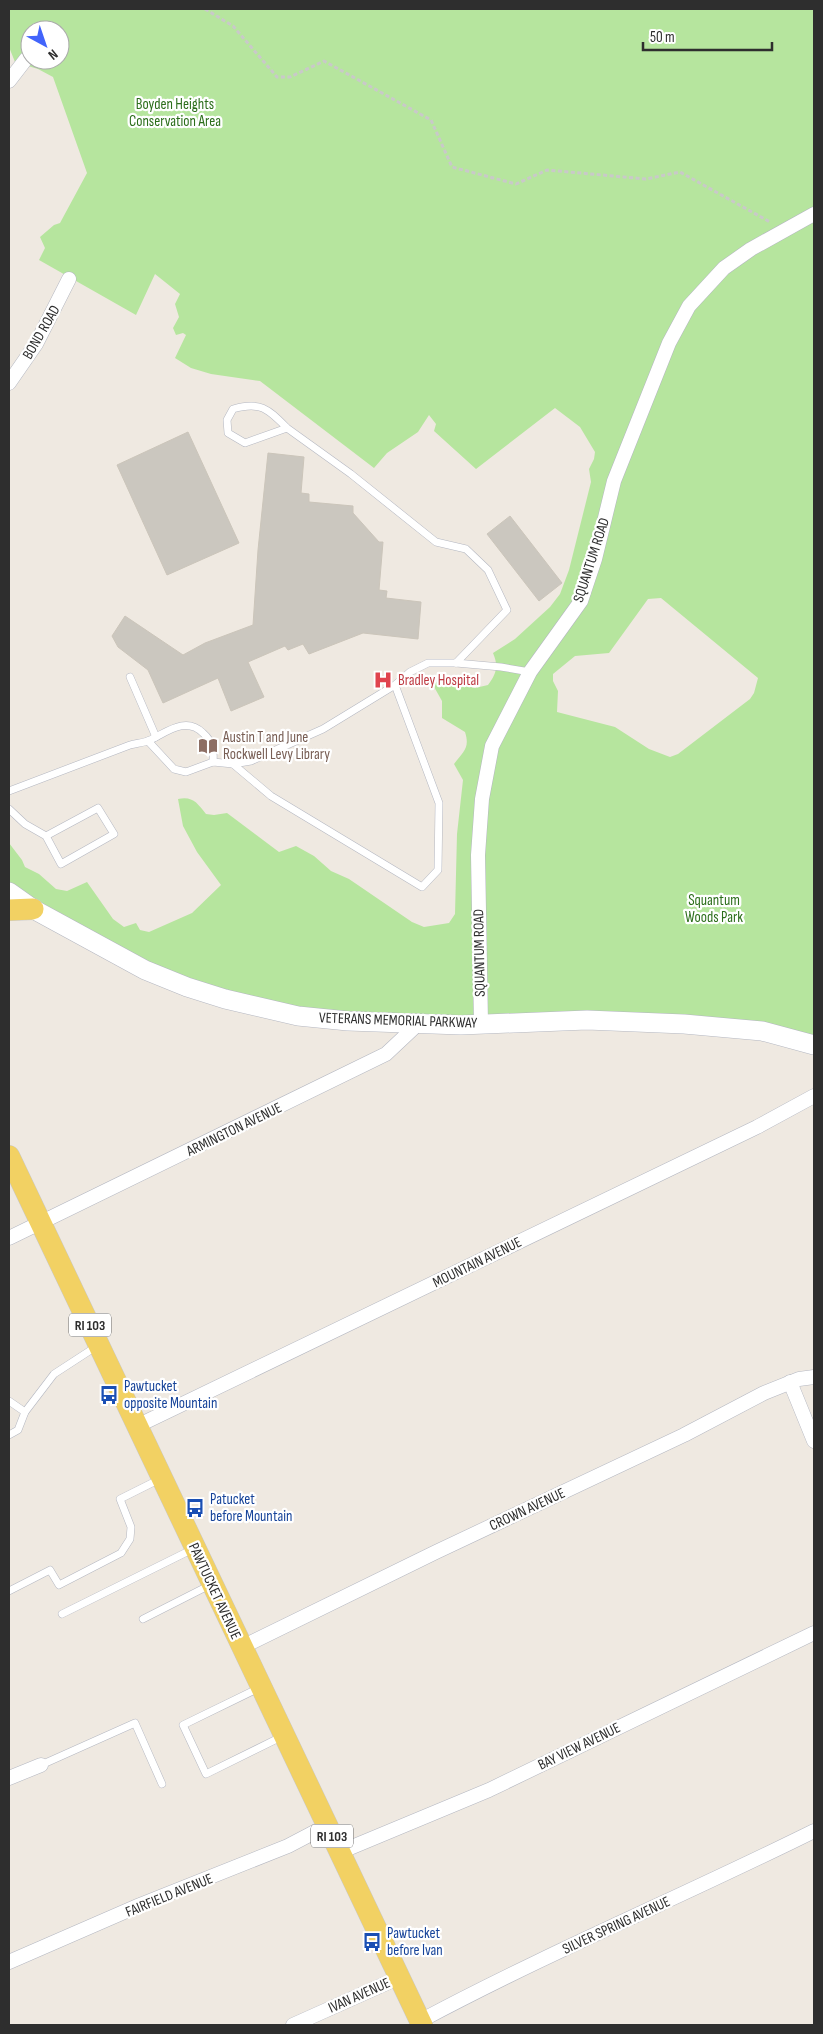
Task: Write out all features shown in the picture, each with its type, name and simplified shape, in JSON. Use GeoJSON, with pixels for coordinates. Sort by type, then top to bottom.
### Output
{"type":"FeatureCollection","features":[{"type":"Feature","properties":{"kind":"main road","name":"VETERANS MEMORIAL PARKWAY"},"geometry":{"type":"LineString","coordinates":[[9,892],[33,909],[145,970],[225,999],[298,1016],[348,1021],[461,1024],[587,1020],[684,1024],[762,1032],[814,1045]]}},
{"type":"Feature","properties":{"kind":"main road"},"geometry":{"type":"LineString","coordinates":[[9,910],[33,909]]}},
{"type":"Feature","properties":{"kind":"main road","name":"PAWTUCKET AVENUE"},"geometry":{"type":"LineString","coordinates":[[9,1156],[421,2023]]}},
{"type":"Feature","properties":{"kind":"street"},"geometry":{"type":"LineString","coordinates":[[9,81],[20,67]]}},
{"type":"Feature","properties":{"kind":"street","name":"SQUANTUM ROAD"},"geometry":{"type":"LineString","coordinates":[[481,1023],[478,855],[482,799],[492,746],[530,672],[581,601],[595,559],[614,481],[669,344],[689,306],[724,268],[751,249],[814,214]]}},
{"type":"Feature","properties":{"kind":"street","name":"BOND ROAD"},"geometry":{"type":"LineString","coordinates":[[9,383],[36,344],[69,279]]}},
{"type":"Feature","properties":{"kind":"street","name":"ARMINGTON AVENUE"},"geometry":{"type":"LineString","coordinates":[[9,1238],[386,1054],[419,1023]]}},
{"type":"Feature","properties":{"kind":"street","name":"MOUNTAIN AVENUE"},"geometry":{"type":"LineString","coordinates":[[138,1426],[665,1172],[757,1127],[814,1096]]}},
{"type":"Feature","properties":{"kind":"street","name":"CROWN AVENUE"},"geometry":{"type":"LineString","coordinates":[[242,1646],[427,1556],[684,1435],[764,1393],[790,1382],[814,1377]]}},
{"type":"Feature","properties":{"kind":"street"},"geometry":{"type":"LineString","coordinates":[[790,1382],[814,1441]]}},
{"type":"Feature","properties":{"kind":"street","name":"BAY VIEW AVENUE"},"geometry":{"type":"LineString","coordinates":[[340,1852],[489,1790],[814,1633]]}},
{"type":"Feature","properties":{"kind":"street"},"geometry":{"type":"LineString","coordinates":[[9,1778],[42,1765]]}},
{"type":"Feature","properties":{"kind":"street","name":"FAIRFIELD AVENUE"},"geometry":{"type":"LineString","coordinates":[[9,1962],[140,1905],[288,1846],[328,1826]]}},
{"type":"Feature","properties":{"kind":"street","name":"SILVER SPRING AVENUE"},"geometry":{"type":"LineString","coordinates":[[421,2023],[493,1982],[599,1934],[814,1831]]}},
{"type":"Feature","properties":{"kind":"street","name":"IVAN AVENUE"},"geometry":{"type":"LineString","coordinates":[[293,2025],[398,1978]]}},
{"type":"Feature","properties":{"kind":"lane"},"geometry":{"type":"LineString","coordinates":[[287,428],[246,443],[228,433],[227,420],[234,409],[248,405],[267,409],[287,428],[351,474],[436,542],[466,549],[488,570],[507,610],[456,663]]}},
{"type":"Feature","properties":{"kind":"lane"},"geometry":{"type":"LineString","coordinates":[[148,741],[174,769],[186,772],[213,762],[233,764],[251,761],[323,729],[394,685],[410,672],[428,663],[456,663],[530,672]]}},
{"type":"Feature","properties":{"kind":"lane"},"geometry":{"type":"LineString","coordinates":[[130,677],[156,736]]}},
{"type":"Feature","properties":{"kind":"lane"},"geometry":{"type":"LineString","coordinates":[[233,764],[271,796],[422,887],[438,870],[439,803],[394,685]]}},
{"type":"Feature","properties":{"kind":"lane"},"geometry":{"type":"LineString","coordinates":[[9,791],[130,745],[148,741],[178,726],[190,725],[204,733],[214,748],[213,762]]}},
{"type":"Feature","properties":{"kind":"lane"},"geometry":{"type":"LineString","coordinates":[[9,809],[25,824],[46,836],[61,864],[114,834],[98,808],[46,836]]}},
{"type":"Feature","properties":{"kind":"lane"},"geometry":{"type":"LineString","coordinates":[[9,1435],[18,1430],[25,1412],[54,1374],[99,1344]]}},
{"type":"Feature","properties":{"kind":"lane"},"geometry":{"type":"LineString","coordinates":[[9,1401],[25,1412]]}},
{"type":"Feature","properties":{"kind":"lane"},"geometry":{"type":"LineString","coordinates":[[9,1591],[50,1570],[59,1585],[122,1553],[130,1539],[132,1527],[120,1499],[162,1478]]}},
{"type":"Feature","properties":{"kind":"lane"},"geometry":{"type":"LineString","coordinates":[[62,1614],[195,1548]]}},
{"type":"Feature","properties":{"kind":"lane"},"geometry":{"type":"LineString","coordinates":[[143,1619],[212,1584]]}},
{"type":"Feature","properties":{"kind":"lane"},"geometry":{"type":"LineString","coordinates":[[261,1687],[182,1725],[206,1774],[284,1736]]}},
{"type":"Feature","properties":{"kind":"lane"},"geometry":{"type":"LineString","coordinates":[[42,1765],[135,1723],[162,1784]]}},
{"type":"Feature","properties":{"kind":"path"},"geometry":{"type":"LineString","coordinates":[[206,9],[233,26],[277,77],[290,77],[324,61],[431,120],[452,166],[516,184],[547,170],[646,179],[680,172],[786,231]]}},
{"type":"Feature","properties":{"kind":"green space"},"geometry":{"type":"Polygon","coordinates":[[[9,9],[814,9],[814,1045],[755,1031],[371,1023],[189,988],[9,886],[9,843],[25,867],[39,874],[56,889],[67,891],[87,882],[113,919],[124,927],[136,923],[140,930],[149,932],[192,913],[221,885],[197,852],[183,826],[178,799],[183,798],[197,804],[206,814],[227,813],[279,852],[296,846],[314,856],[331,871],[349,879],[412,922],[424,927],[449,923],[455,914],[457,834],[463,780],[454,764],[465,749],[467,742],[465,732],[442,718],[442,701],[433,685],[439,680],[475,688],[488,685],[496,670],[493,653],[515,639],[550,607],[560,594],[569,570],[591,482],[589,469],[595,452],[580,427],[555,408],[476,469],[434,431],[436,424],[429,415],[418,432],[387,453],[374,468],[260,381],[211,374],[191,368],[175,358],[186,335],[183,333],[176,335],[173,328],[179,317],[175,304],[180,294],[155,274],[136,315],[39,260],[45,248],[40,237],[54,225],[60,223],[87,173],[53,77],[40,70],[70,70],[70,20],[20,20],[20,64],[15,62],[9,47],[9,9]],[[661,598],[648,599],[609,653],[575,656],[553,674],[553,681],[558,691],[557,712],[615,727],[649,749],[670,757],[678,754],[750,699],[754,693],[758,678],[661,598]]]}},
{"type":"Feature","properties":{"kind":"building"},"geometry":{"type":"Polygon","coordinates":[[[188,432],[239,543],[167,575],[117,465],[188,432]]]}},
{"type":"Feature","properties":{"kind":"building"},"geometry":{"type":"Polygon","coordinates":[[[268,453],[304,457],[301,493],[309,494],[309,502],[353,506],[353,513],[379,542],[383,542],[379,590],[387,591],[386,598],[421,602],[418,639],[363,633],[309,654],[303,644],[288,650],[285,646],[248,662],[264,697],[231,711],[218,678],[163,703],[148,670],[118,647],[112,636],[125,616],[183,655],[205,643],[253,625],[258,550],[268,453]]]}},
{"type":"Feature","properties":{"kind":"building"},"geometry":{"type":"Polygon","coordinates":[[[510,516],[562,583],[539,601],[487,534],[510,516]]]}},
{"type":"Feature","properties":{"kind":"place","name":"Bradley Hospital"},"geometry":{"type":"Point","coordinates":[383,680]}},
{"type":"Feature","properties":{"kind":"place","name":"Austin T and June Rockwell Levy Library"},"geometry":{"type":"Point","coordinates":[208,746]}},
{"type":"Feature","properties":{"kind":"place","name":"Pawtucket opposite Mountain"},"geometry":{"type":"Point","coordinates":[109,1395]}},
{"type":"Feature","properties":{"kind":"place","name":"Patucket before Mountain"},"geometry":{"type":"Point","coordinates":[195,1508]}},
{"type":"Feature","properties":{"kind":"place","name":"Pawtucket before Ivan"},"geometry":{"type":"Point","coordinates":[372,1942]}},
{"type":"Feature","properties":{"kind":"park label","name":"Boyden Heights Conservation Area"},"geometry":{"type":"Point","coordinates":[175,112]}},
{"type":"Feature","properties":{"kind":"park label","name":"Squantum Woods Park"},"geometry":{"type":"Point","coordinates":[714,908]}}]}
